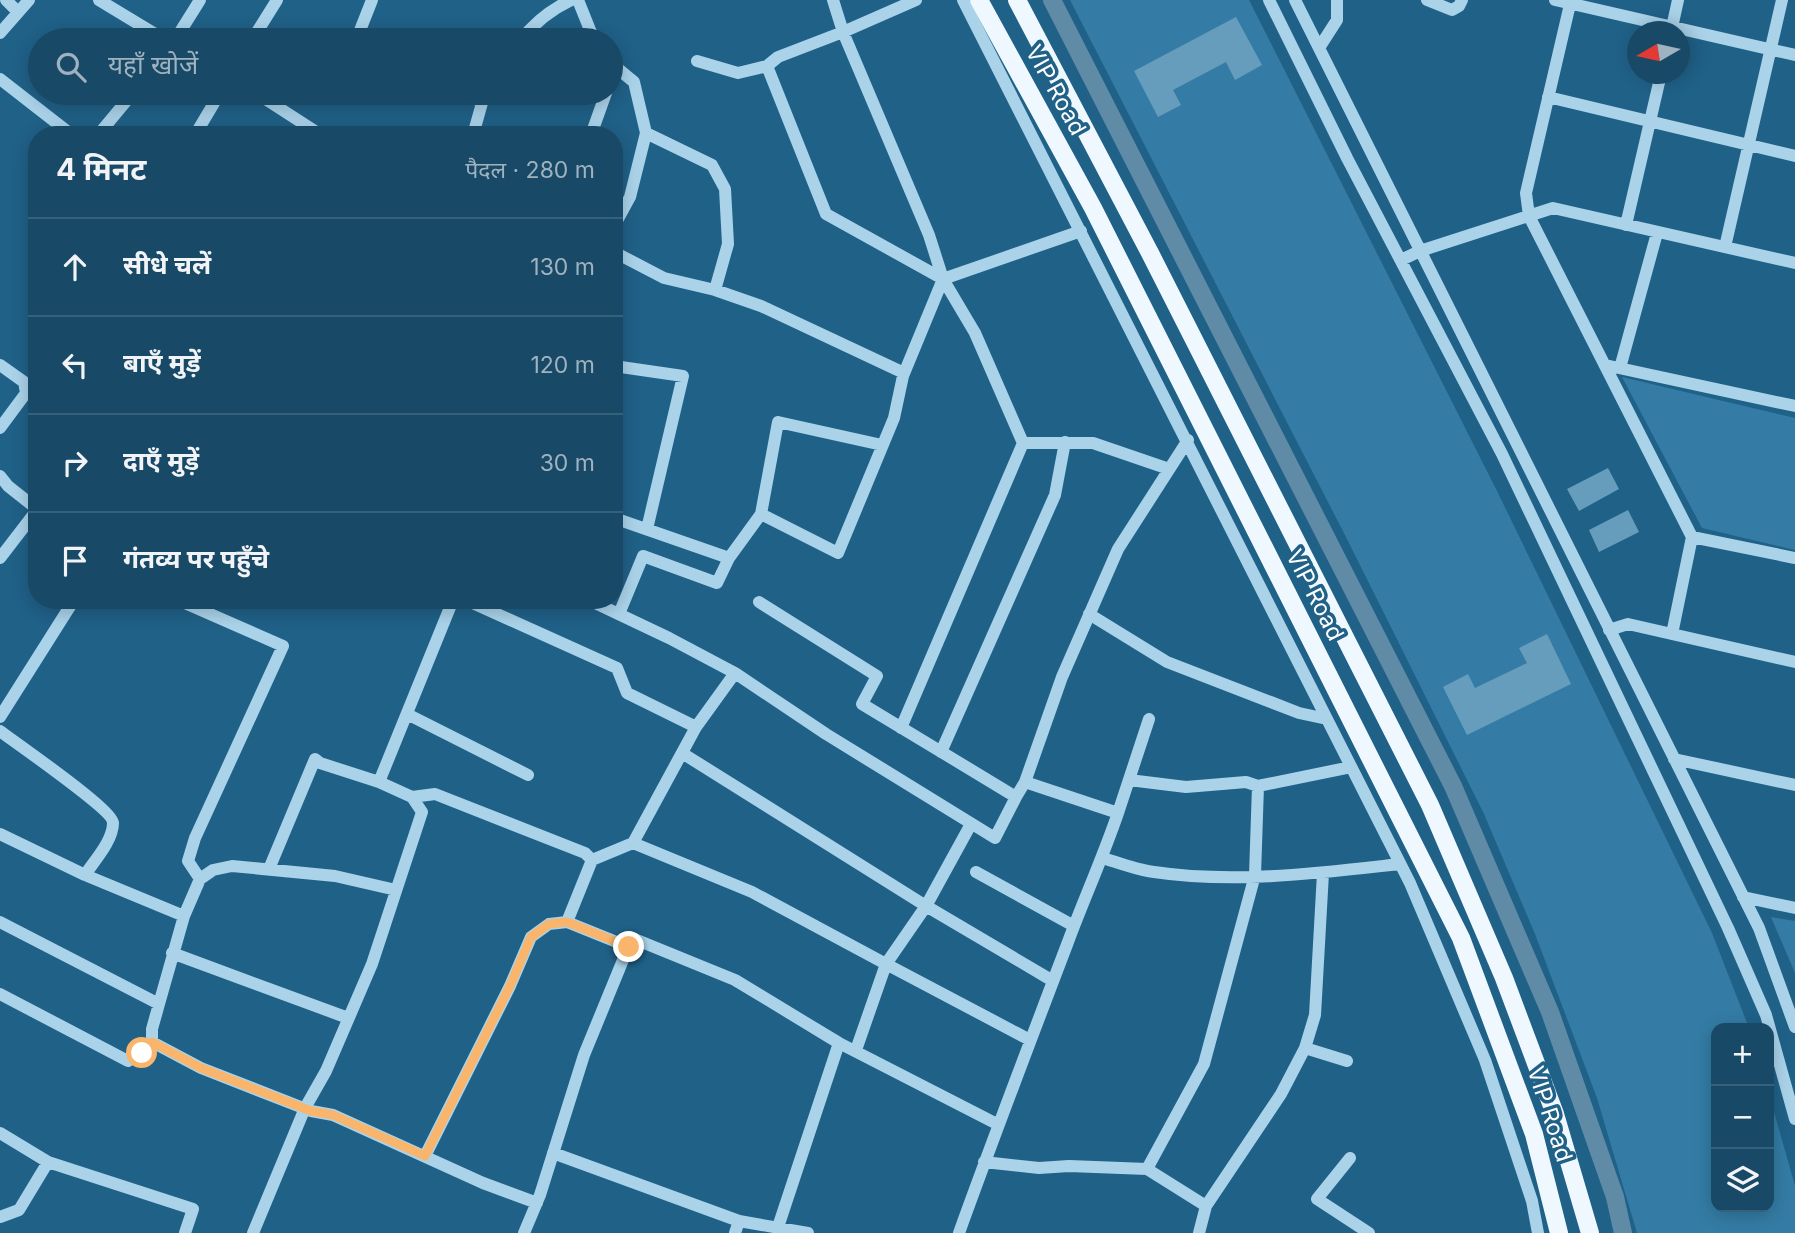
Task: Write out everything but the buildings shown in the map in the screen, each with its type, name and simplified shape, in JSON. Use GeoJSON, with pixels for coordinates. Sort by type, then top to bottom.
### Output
{"type":"FeatureCollection","features":[{"type":"Feature","properties":{"kind":"main road","name":"VIP Road"},"geometry":{"type":"LineString","coordinates":[[979,0],[1093,208],[1461,938],[1534,1134],[1559,1233]]}},
{"type":"Feature","properties":{"kind":"main road","name":"VIP Road"},"geometry":{"type":"LineString","coordinates":[[1017,0],[1152,255],[1430,805],[1509,990],[1555,1114],[1590,1233]]}},
{"type":"Feature","properties":{"kind":"street"},"geometry":{"type":"LineString","coordinates":[[6,0],[18,12]]}},
{"type":"Feature","properties":{"kind":"street"},"geometry":{"type":"LineString","coordinates":[[0,33],[29,0]]}},
{"type":"Feature","properties":{"kind":"street"},"geometry":{"type":"LineString","coordinates":[[99,0],[145,28]]}},
{"type":"Feature","properties":{"kind":"street"},"geometry":{"type":"LineString","coordinates":[[183,28],[201,0]]}},
{"type":"Feature","properties":{"kind":"street"},"geometry":{"type":"LineString","coordinates":[[260,28],[277,0]]}},
{"type":"Feature","properties":{"kind":"street"},"geometry":{"type":"LineString","coordinates":[[361,28],[373,0]]}},
{"type":"Feature","properties":{"kind":"street"},"geometry":{"type":"LineString","coordinates":[[530,28],[552,10],[571,0]]}},
{"type":"Feature","properties":{"kind":"street"},"geometry":{"type":"LineString","coordinates":[[578,0],[589,28]]}},
{"type":"Feature","properties":{"kind":"street"},"geometry":{"type":"LineString","coordinates":[[832,0],[929,234],[943,279],[975,333],[1023,443],[901,728]]}},
{"type":"Feature","properties":{"kind":"street"},"geometry":{"type":"LineString","coordinates":[[697,61],[738,74],[766,66],[778,57],[916,0]]}},
{"type":"Feature","properties":{"kind":"street","name":"VIP Road"},"geometry":{"type":"LineString","coordinates":[[963,0],[1410,883],[1485,1060],[1532,1201],[1538,1233]]}},
{"type":"Feature","properties":{"kind":"street"},"geometry":{"type":"LineString","coordinates":[[1269,0],[1502,454],[1728,928],[1766,1016],[1795,1119]]}},
{"type":"Feature","properties":{"kind":"street"},"geometry":{"type":"LineString","coordinates":[[1295,0],[1759,928],[1795,1027]]}},
{"type":"Feature","properties":{"kind":"street"},"geometry":{"type":"LineString","coordinates":[[1319,48],[1338,20],[1337,0]]}},
{"type":"Feature","properties":{"kind":"street"},"geometry":{"type":"LineString","coordinates":[[1427,0],[1452,10],[1459,6],[1462,0]]}},
{"type":"Feature","properties":{"kind":"street"},"geometry":{"type":"LineString","coordinates":[[1555,0],[1641,21]]}},
{"type":"Feature","properties":{"kind":"street"},"geometry":{"type":"LineString","coordinates":[[1673,21],[1678,0]]}},
{"type":"Feature","properties":{"kind":"street"},"geometry":{"type":"LineString","coordinates":[[1725,247],[1782,0]]}},
{"type":"Feature","properties":{"kind":"street"},"geometry":{"type":"LineString","coordinates":[[1571,2],[1526,193],[1529,216],[1692,537],[1672,634]]}},
{"type":"Feature","properties":{"kind":"street"},"geometry":{"type":"LineString","coordinates":[[1690,33],[1795,55]]}},
{"type":"Feature","properties":{"kind":"street"},"geometry":{"type":"LineString","coordinates":[[766,66],[826,214],[943,279],[1081,231]]}},
{"type":"Feature","properties":{"kind":"street"},"geometry":{"type":"LineString","coordinates":[[623,76],[634,82],[646,133],[630,197],[623,208]]}},
{"type":"Feature","properties":{"kind":"street"},"geometry":{"type":"LineString","coordinates":[[0,79],[28,101]]}},
{"type":"Feature","properties":{"kind":"street"},"geometry":{"type":"LineString","coordinates":[[1626,225],[1659,84]]}},
{"type":"Feature","properties":{"kind":"street"},"geometry":{"type":"LineString","coordinates":[[1548,97],[1795,156]]}},
{"type":"Feature","properties":{"kind":"street"},"geometry":{"type":"LineString","coordinates":[[33,105],[60,126]]}},
{"type":"Feature","properties":{"kind":"street"},"geometry":{"type":"LineString","coordinates":[[106,126],[123,105]]}},
{"type":"Feature","properties":{"kind":"street"},"geometry":{"type":"LineString","coordinates":[[200,126],[213,105]]}},
{"type":"Feature","properties":{"kind":"street"},"geometry":{"type":"LineString","coordinates":[[275,105],[307,126]]}},
{"type":"Feature","properties":{"kind":"street"},"geometry":{"type":"LineString","coordinates":[[476,126],[483,105]]}},
{"type":"Feature","properties":{"kind":"street"},"geometry":{"type":"LineString","coordinates":[[594,126],[602,105]]}},
{"type":"Feature","properties":{"kind":"street"},"geometry":{"type":"LineString","coordinates":[[646,133],[712,165],[725,189],[729,244],[715,290]]}},
{"type":"Feature","properties":{"kind":"street"},"geometry":{"type":"LineString","coordinates":[[1401,260],[1420,251],[1553,208],[1795,263]]}},
{"type":"Feature","properties":{"kind":"street"},"geometry":{"type":"LineString","coordinates":[[1620,368],[1657,233]]}},
{"type":"Feature","properties":{"kind":"street"},"geometry":{"type":"LineString","coordinates":[[623,257],[664,278],[715,290],[761,306],[904,373]]}},
{"type":"Feature","properties":{"kind":"street"},"geometry":{"type":"LineString","coordinates":[[761,514],[838,553],[894,418],[904,373],[943,279]]}},
{"type":"Feature","properties":{"kind":"street"},"geometry":{"type":"LineString","coordinates":[[0,365],[24,382],[26,393],[0,428]]}},
{"type":"Feature","properties":{"kind":"street"},"geometry":{"type":"LineString","coordinates":[[1605,365],[1795,406]]}},
{"type":"Feature","properties":{"kind":"street"},"geometry":{"type":"LineString","coordinates":[[623,367],[683,376],[647,529]]}},
{"type":"Feature","properties":{"kind":"street"},"geometry":{"type":"LineString","coordinates":[[623,604],[643,556],[717,583],[729,558],[761,514],[778,422],[882,445]]}},
{"type":"Feature","properties":{"kind":"street"},"geometry":{"type":"LineString","coordinates":[[608,609],[735,673],[826,734],[995,838],[1025,782],[1062,677],[1118,548],[1188,440]]}},
{"type":"Feature","properties":{"kind":"street"},"geometry":{"type":"LineString","coordinates":[[941,752],[1055,495],[1065,442]]}},
{"type":"Feature","properties":{"kind":"street"},"geometry":{"type":"LineString","coordinates":[[1023,443],[1093,443],[1169,469]]}},
{"type":"Feature","properties":{"kind":"street"},"geometry":{"type":"LineString","coordinates":[[0,476],[28,503]]}},
{"type":"Feature","properties":{"kind":"street"},"geometry":{"type":"LineString","coordinates":[[623,521],[729,558]]}},
{"type":"Feature","properties":{"kind":"street"},"geometry":{"type":"LineString","coordinates":[[0,558],[28,522]]}},
{"type":"Feature","properties":{"kind":"street"},"geometry":{"type":"LineString","coordinates":[[1692,537],[1795,558]]}},
{"type":"Feature","properties":{"kind":"street"},"geometry":{"type":"LineString","coordinates":[[759,602],[877,676],[862,704],[1016,797]]}},
{"type":"Feature","properties":{"kind":"street"},"geometry":{"type":"LineString","coordinates":[[0,717],[68,609]]}},
{"type":"Feature","properties":{"kind":"street"},"geometry":{"type":"LineString","coordinates":[[199,609],[283,646],[195,838],[188,861],[200,879]]}},
{"type":"Feature","properties":{"kind":"street"},"geometry":{"type":"LineString","coordinates":[[379,782],[449,609]]}},
{"type":"Feature","properties":{"kind":"street"},"geometry":{"type":"LineString","coordinates":[[485,609],[617,668],[628,693],[696,727]]}},
{"type":"Feature","properties":{"kind":"street"},"geometry":{"type":"LineString","coordinates":[[619,614],[621,609]]}},
{"type":"Feature","properties":{"kind":"street"},"geometry":{"type":"LineString","coordinates":[[1089,614],[1167,662],[1299,713],[1327,719]]}},
{"type":"Feature","properties":{"kind":"street"},"geometry":{"type":"LineString","coordinates":[[1609,629],[1628,624],[1795,662]]}},
{"type":"Feature","properties":{"kind":"street"},"geometry":{"type":"LineString","coordinates":[[567,922],[592,860],[633,843],[696,727],[735,673]]}},
{"type":"Feature","properties":{"kind":"street"},"geometry":{"type":"LineString","coordinates":[[407,714],[528,775]]}},
{"type":"Feature","properties":{"kind":"street"},"geometry":{"type":"LineString","coordinates":[[959,1233],[1030,1040],[1102,858],[1149,719]]}},
{"type":"Feature","properties":{"kind":"street"},"geometry":{"type":"LineString","coordinates":[[0,731],[94,800],[112,817],[110,836],[85,875]]}},
{"type":"Feature","properties":{"kind":"street"},"geometry":{"type":"LineString","coordinates":[[682,753],[926,906],[1053,981]]}},
{"type":"Feature","properties":{"kind":"street"},"geometry":{"type":"LineString","coordinates":[[253,1233],[305,1108],[326,1071],[372,964],[422,812],[412,797],[379,782],[320,764],[315,759],[269,869]]}},
{"type":"Feature","properties":{"kind":"street"},"geometry":{"type":"LineString","coordinates":[[1674,759],[1795,785]]}},
{"type":"Feature","properties":{"kind":"street"},"geometry":{"type":"LineString","coordinates":[[1129,780],[1186,787],[1246,782],[1258,786],[1351,767]]}},
{"type":"Feature","properties":{"kind":"street"},"geometry":{"type":"LineString","coordinates":[[1025,782],[1118,813]]}},
{"type":"Feature","properties":{"kind":"street"},"geometry":{"type":"LineString","coordinates":[[1147,1169],[1204,1064],[1255,875],[1258,786]]}},
{"type":"Feature","properties":{"kind":"street"},"geometry":{"type":"LineString","coordinates":[[412,797],[435,793],[574,848],[592,860]]}},
{"type":"Feature","properties":{"kind":"street"},"geometry":{"type":"LineString","coordinates":[[856,1050],[886,964],[926,906],[971,824]]}},
{"type":"Feature","properties":{"kind":"street"},"geometry":{"type":"LineString","coordinates":[[0,834],[85,875],[184,916]]}},
{"type":"Feature","properties":{"kind":"street"},"geometry":{"type":"LineString","coordinates":[[633,843],[752,892],[1030,1040]]}},
{"type":"Feature","properties":{"kind":"street"},"geometry":{"type":"LineString","coordinates":[[1102,858],[1151,872],[1200,877],[1323,873],[1400,864]]}},
{"type":"Feature","properties":{"kind":"street"},"geometry":{"type":"LineString","coordinates":[[0,994],[128,1061],[142,1053],[152,1042],[152,1029],[184,916],[200,879],[213,870],[232,866],[335,876],[396,890]]}},
{"type":"Feature","properties":{"kind":"street"},"geometry":{"type":"LineString","coordinates":[[976,872],[1074,926]]}},
{"type":"Feature","properties":{"kind":"street"},"geometry":{"type":"LineString","coordinates":[[1199,1233],[1206,1206],[1281,1094],[1305,1048],[1315,1015],[1323,873]]}},
{"type":"Feature","properties":{"kind":"street"},"geometry":{"type":"LineString","coordinates":[[1743,897],[1795,908]]}},
{"type":"Feature","properties":{"kind":"street"},"geometry":{"type":"LineString","coordinates":[[0,922],[159,1004]]}},
{"type":"Feature","properties":{"kind":"street"},"geometry":{"type":"LineString","coordinates":[[425,1156],[510,986],[531,937],[549,924],[567,922],[629,947]]}},
{"type":"Feature","properties":{"kind":"street"},"geometry":{"type":"LineString","coordinates":[[524,1233],[537,1203],[584,1055],[632,938],[735,980],[839,1043],[998,1124]]}},
{"type":"Feature","properties":{"kind":"street"},"geometry":{"type":"LineString","coordinates":[[172,953],[348,1018]]}},
{"type":"Feature","properties":{"kind":"street"},"geometry":{"type":"LineString","coordinates":[[152,1042],[201,1068],[305,1108],[333,1115],[483,1182],[537,1203]]}},
{"type":"Feature","properties":{"kind":"street"},"geometry":{"type":"LineString","coordinates":[[778,1227],[839,1043]]}},
{"type":"Feature","properties":{"kind":"street"},"geometry":{"type":"LineString","coordinates":[[1305,1048],[1347,1061]]}},
{"type":"Feature","properties":{"kind":"street"},"geometry":{"type":"LineString","coordinates":[[0,1133],[48,1162],[193,1209],[185,1233]]}},
{"type":"Feature","properties":{"kind":"street"},"geometry":{"type":"LineString","coordinates":[[553,1153],[737,1227],[778,1227],[808,1233]]}},
{"type":"Feature","properties":{"kind":"street"},"geometry":{"type":"LineString","coordinates":[[1350,1158],[1317,1199],[1368,1233]]}},
{"type":"Feature","properties":{"kind":"street"},"geometry":{"type":"LineString","coordinates":[[0,1217],[19,1210],[48,1162]]}},
{"type":"Feature","properties":{"kind":"street"},"geometry":{"type":"LineString","coordinates":[[984,1162],[1039,1168],[1069,1166],[1147,1169],[1206,1206]]}},
{"type":"Feature","properties":{"kind":"shaded area"},"geometry":{"type":"Polygon","coordinates":[[[1070,0],[1249,0],[1497,491],[1712,933],[1747,1023],[1711,1023],[1711,1212],[1774,1212],[1774,1112],[1795,1186],[1795,1233],[1637,1233],[1597,1098],[1535,934],[1484,814],[1348,541],[1070,0]]]}},
{"type":"Feature","properties":{"kind":"shaded area"},"geometry":{"type":"Polygon","coordinates":[[[1622,377],[1795,418],[1795,550],[1702,528],[1622,377]]]}},
{"type":"Feature","properties":{"kind":"shaded area"},"geometry":{"type":"Polygon","coordinates":[[[1771,917],[1795,921],[1795,973],[1771,917]]]}},
{"type":"Feature","properties":{"kind":"waterway"},"geometry":{"type":"LineString","coordinates":[[1052,0],[1453,786],[1550,1012],[1615,1197],[1623,1233]]}},
{"type":"Feature","properties":{"kind":"route"},"geometry":{"type":"LineString","coordinates":[[142,1053],[152,1042],[201,1068],[311,1111],[333,1115],[425,1156],[517,972],[531,937],[549,924],[567,922],[629,947]]}}]}
